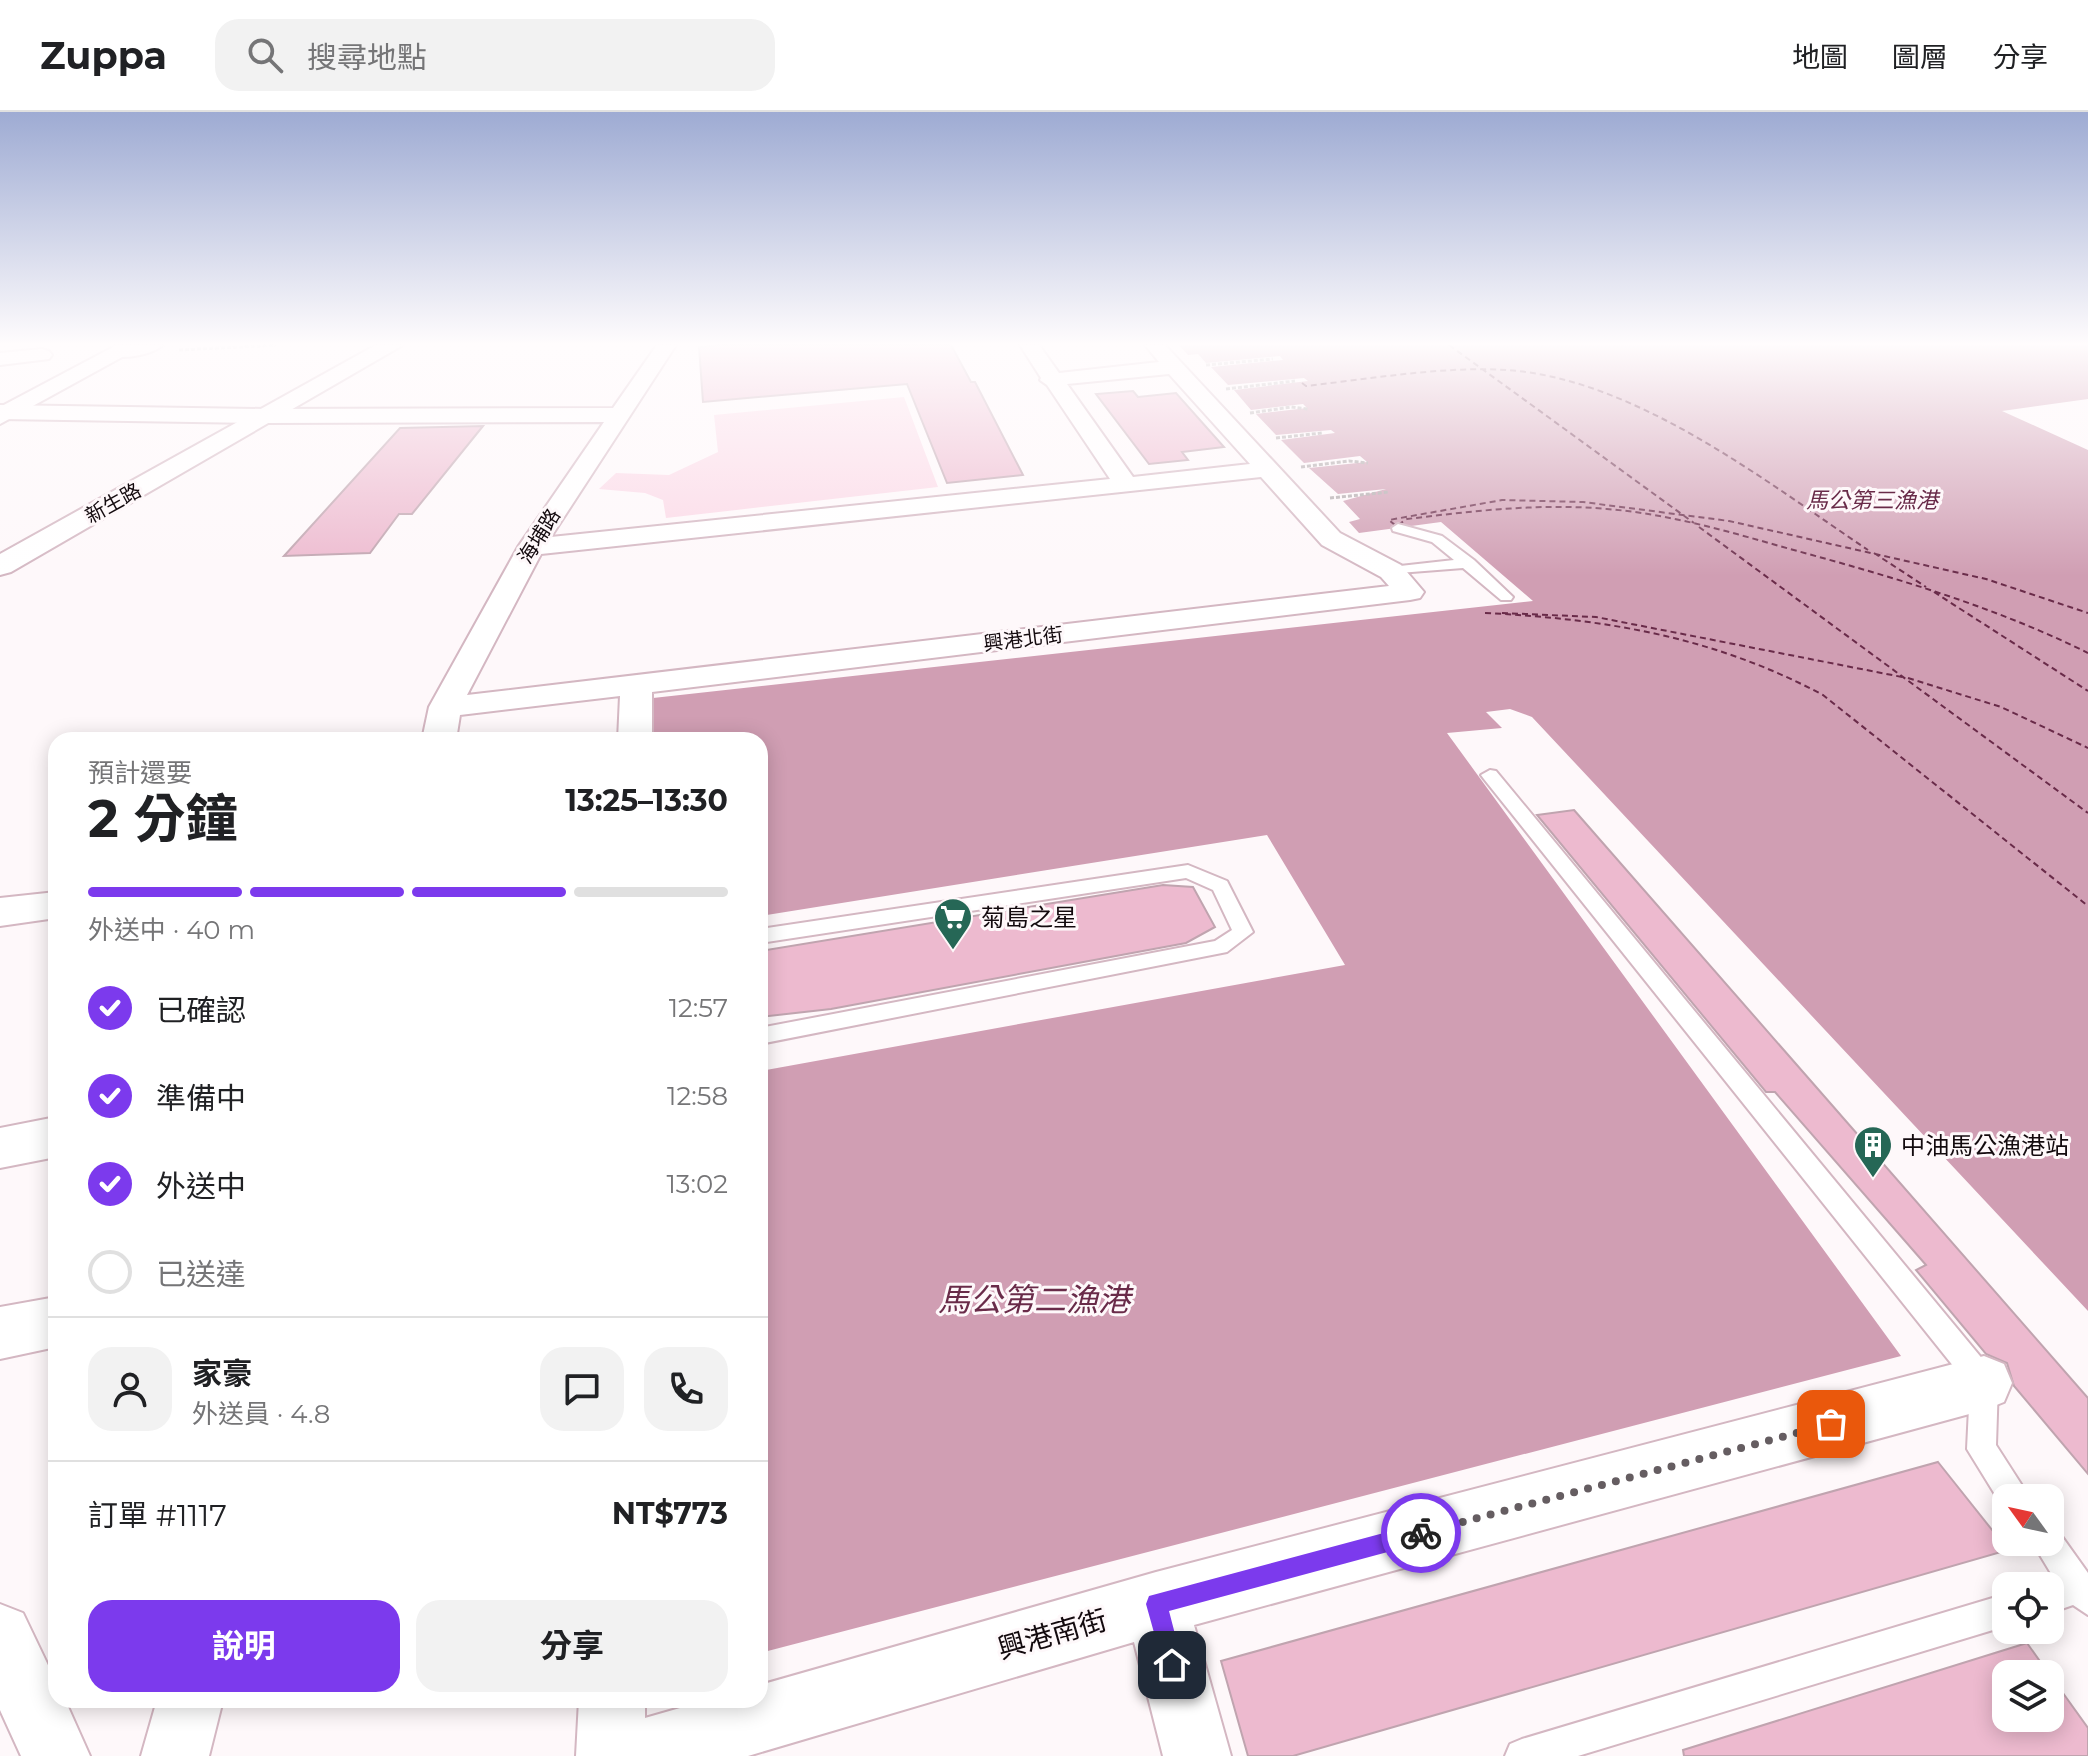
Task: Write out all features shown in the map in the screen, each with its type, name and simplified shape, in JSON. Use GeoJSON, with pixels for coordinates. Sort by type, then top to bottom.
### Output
{"type":"FeatureCollection","features":[{"type":"Feature","properties":{"kind":"main road","name":"新生路"},"geometry":{"type":"LineString","coordinates":[[0,566],[254,422]]}},
{"type":"Feature","properties":{"kind":"street","name":"海埔路"},"geometry":{"type":"LineString","coordinates":[[440,732],[445,707],[531,547],[614,422]]}},
{"type":"Feature","properties":{"kind":"street"},"geometry":{"type":"LineString","coordinates":[[1080,422],[1126,485]]}},
{"type":"Feature","properties":{"kind":"street"},"geometry":{"type":"LineString","coordinates":[[1233,422],[1274,459],[1331,539],[1391,571]]}},
{"type":"Feature","properties":{"kind":"street"},"geometry":{"type":"LineString","coordinates":[[531,547],[1126,485],[1274,459]]}},
{"type":"Feature","properties":{"kind":"street","name":"興港北街"},"geometry":{"type":"LineString","coordinates":[[445,707],[1410,592],[1391,571]]}},
{"type":"Feature","properties":{"kind":"street"},"geometry":{"type":"LineString","coordinates":[[635,732],[636,686]]}},
{"type":"Feature","properties":{"kind":"street"},"geometry":{"type":"LineString","coordinates":[[0,912],[48,906]]}},
{"type":"Feature","properties":{"kind":"street"},"geometry":{"type":"LineString","coordinates":[[0,1148],[48,1139]]}},
{"type":"Feature","properties":{"kind":"street"},"geometry":{"type":"LineString","coordinates":[[0,1333],[48,1324]]}},
{"type":"Feature","properties":{"kind":"street","name":"興港南街"},"geometry":{"type":"LineString","coordinates":[[632,1756],[1156,1604],[1984,1383]]}},
{"type":"Feature","properties":{"kind":"street"},"geometry":{"type":"LineString","coordinates":[[1156,1604],[1197,1756]]}},
{"type":"Feature","properties":{"kind":"street"},"geometry":{"type":"LineString","coordinates":[[0,1636],[56,1756]]}},
{"type":"Feature","properties":{"kind":"street"},"geometry":{"type":"LineString","coordinates":[[175,1756],[188,1708]]}},
{"type":"Feature","properties":{"kind":"street"},"geometry":{"type":"LineString","coordinates":[[610,1756],[612,1708]]}},
{"type":"Feature","properties":{"kind":"lane"},"geometry":{"type":"LineString","coordinates":[[1398,528],[1437,539],[1506,597]]}},
{"type":"Feature","properties":{"kind":"lane"},"geometry":{"type":"LineString","coordinates":[[1391,571],[1469,563]]}},
{"type":"Feature","properties":{"kind":"lane"},"geometry":{"type":"LineString","coordinates":[[1490,775],[1984,1383],[1981,1449],[2005,1484]]}},
{"type":"Feature","properties":{"kind":"lane"},"geometry":{"type":"LineString","coordinates":[[768,935],[1188,871],[1220,886],[1243,932],[1220,947],[768,1034]]}},
{"type":"Feature","properties":{"kind":"lane"},"geometry":{"type":"LineString","coordinates":[[2054,1556],[2072,1595]]}},
{"type":"Feature","properties":{"kind":"lane"},"geometry":{"type":"LineString","coordinates":[[1522,1756],[1992,1614]]}},
{"type":"Feature","properties":{"kind":"path"},"geometry":{"type":"LineString","coordinates":[[1274,459],[1271,439],[1322,433]]}},
{"type":"Feature","properties":{"kind":"path"},"geometry":{"type":"LineString","coordinates":[[1311,478],[1300,467],[1349,461],[1368,463]]}},
{"type":"Feature","properties":{"kind":"path"},"geometry":{"type":"LineString","coordinates":[[1321,489],[1332,499],[1389,492]]}},
{"type":"Feature","properties":{"kind":"shaded area"},"geometry":{"type":"Polygon","coordinates":[[[715,422],[913,422],[938,487],[666,518],[663,500],[645,493],[599,489],[616,473],[669,475],[718,452],[715,422]]]}},
{"type":"Feature","properties":{"kind":"water","name":"馬公第二漁港"},"geometry":{"type":"Polygon","coordinates":[[[1263,422],[2026,422],[2088,450],[2088,1311],[1532,717],[1510,709],[1486,712],[1502,728],[1447,733],[1901,1356],[768,1651],[768,1070],[1345,965],[1267,835],[768,915],[768,732],[652,732],[653,698],[1533,601],[1441,522],[1359,533],[1349,522],[1360,519],[1343,501],[1386,489],[1338,494],[1309,468],[1367,462],[1360,456],[1304,463],[1281,440],[1335,433],[1331,430],[1276,435],[1263,422]]]}},
{"type":"Feature","properties":{"kind":"building"},"geometry":{"type":"Polygon","coordinates":[[[922,422],[996,422],[1023,475],[947,483],[922,422]]]}},
{"type":"Feature","properties":{"kind":"building"},"geometry":{"type":"Polygon","coordinates":[[[1117,422],[1202,422],[1224,447],[1182,452],[1188,460],[1149,464],[1117,422]]]}},
{"type":"Feature","properties":{"kind":"building"},"geometry":{"type":"Polygon","coordinates":[[[483,426],[412,514],[399,514],[370,553],[284,556],[400,428],[483,426]]]}},
{"type":"Feature","properties":{"kind":"building","name":"中油馬公漁港站"},"geometry":{"type":"Polygon","coordinates":[[[1574,810],[2088,1398],[2088,1474],[2014,1386],[2007,1363],[1986,1354],[1916,1270],[1926,1265],[1775,1092],[1766,1092],[1537,815],[1574,810]]]}},
{"type":"Feature","properties":{"kind":"building","name":"菊島之星"},"geometry":{"type":"Polygon","coordinates":[[[1163,885],[1193,887],[1215,927],[1186,943],[831,1009],[768,1016],[768,950],[1163,885]]]}},
{"type":"Feature","properties":{"kind":"building"},"geometry":{"type":"Polygon","coordinates":[[[1938,1462],[1992,1530],[1992,1555],[1293,1756],[1248,1756],[1221,1661],[1938,1462]]]}},
{"type":"Feature","properties":{"kind":"building"},"geometry":{"type":"Polygon","coordinates":[[[2024,1644],[2028,1644],[2039,1660],[1992,1660],[1992,1732],[2064,1732],[2064,1695],[2088,1728],[2088,1756],[1684,1756],[1683,1750],[2024,1644]]]}},
{"type":"Feature","properties":{"kind":"ferry route"},"geometry":{"type":"LineString","coordinates":[[1555,422],[1683,515]]}},
{"type":"Feature","properties":{"kind":"ferry route"},"geometry":{"type":"LineString","coordinates":[[1668,422],[1742,465],[1868,550]]}},
{"type":"Feature","properties":{"kind":"ferry route"},"geometry":{"type":"LineString","coordinates":[[1395,525],[1389,520],[1502,500],[1583,502],[1683,515]]}},
{"type":"Feature","properties":{"kind":"ferry route"},"geometry":{"type":"LineString","coordinates":[[1398,525],[1407,519],[1532,507],[1582,507],[1677,519],[1905,582],[2016,621],[2088,653]]}},
{"type":"Feature","properties":{"kind":"ferry route"},"geometry":{"type":"LineString","coordinates":[[1683,515],[1729,521],[1876,554]]}},
{"type":"Feature","properties":{"kind":"ferry route"},"geometry":{"type":"LineString","coordinates":[[1683,515],[1694,523]]}},
{"type":"Feature","properties":{"kind":"ferry route"},"geometry":{"type":"LineString","coordinates":[[1699,527],[2088,813]]}},
{"type":"Feature","properties":{"kind":"ferry route"},"geometry":{"type":"LineString","coordinates":[[1876,554],[1986,579],[2088,613]]}},
{"type":"Feature","properties":{"kind":"ferry route"},"geometry":{"type":"LineString","coordinates":[[1876,554],[1926,587]]}},
{"type":"Feature","properties":{"kind":"ferry route"},"geometry":{"type":"LineString","coordinates":[[1934,592],[2088,691]]}},
{"type":"Feature","properties":{"kind":"ferry route"},"geometry":{"type":"LineString","coordinates":[[1485,613],[1574,620],[1659,634],[1700,645],[1782,675],[1823,695],[2088,906]]}},
{"type":"Feature","properties":{"kind":"ferry route"},"geometry":{"type":"LineString","coordinates":[[1502,613],[1596,617],[1902,677]]}},
{"type":"Feature","properties":{"kind":"ferry route"},"geometry":{"type":"LineString","coordinates":[[1908,678],[2001,707],[2088,748]]}},
{"type":"Feature","properties":{"kind":"way so far"},"geometry":{"type":"LineString","coordinates":[[1421,1533],[1831,1424]]}},
{"type":"Feature","properties":{"kind":"place","name":"菊島之星"},"geometry":{"type":"Point","coordinates":[953,951]}},
{"type":"Feature","properties":{"kind":"place","name":"中油馬公漁港站"},"geometry":{"type":"Point","coordinates":[1873,1179]}},
{"type":"Feature","properties":{"kind":"route"},"geometry":{"type":"LineString","coordinates":[[1172,1665],[1156,1604],[1421,1533]]}},
{"type":"Feature","properties":{"kind":"water label","name":"馬公第三漁港"},"geometry":{"type":"Point","coordinates":[1872,500]}}]}
